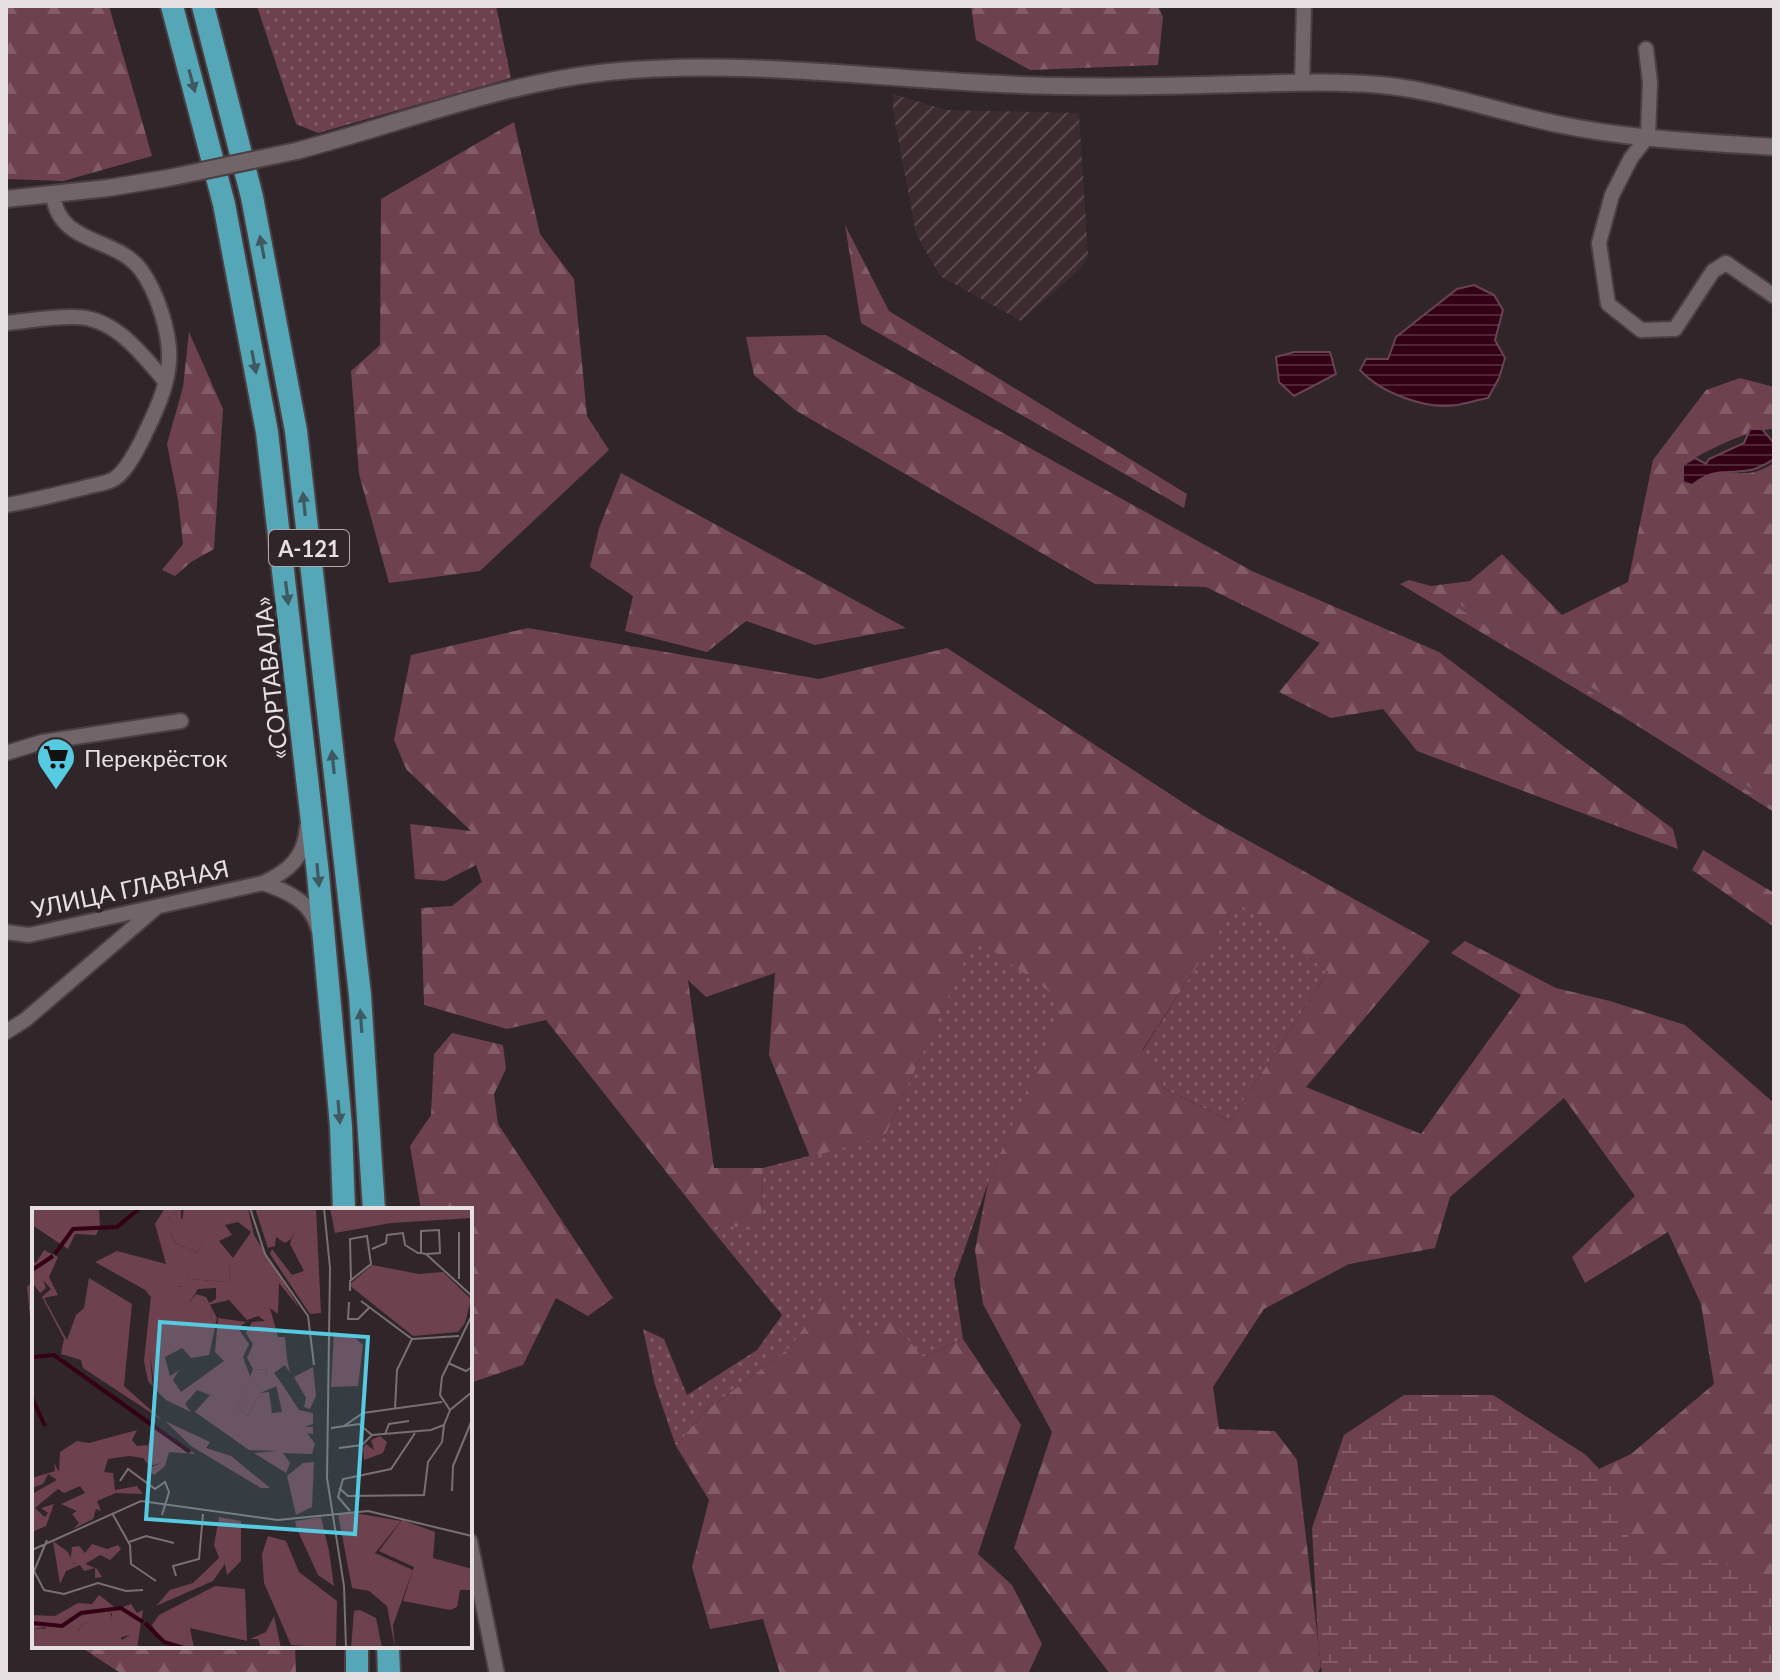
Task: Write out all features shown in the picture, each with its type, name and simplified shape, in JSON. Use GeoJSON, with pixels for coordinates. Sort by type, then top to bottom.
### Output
{"type":"FeatureCollection","features":[{"type":"Feature","properties":{"kind":"highway","name":"«СОРТАВАЛА»"},"geometry":{"type":"LineString","coordinates":[[172,6],[224,204],[267,432],[310,797],[341,1126],[344,1208]]}},
{"type":"Feature","properties":{"kind":"highway","name":"А-121"},"geometry":{"type":"LineString","coordinates":[[203,6],[252,197],[296,431],[360,995],[374,1208]]}},
{"type":"Feature","properties":{"kind":"highway"},"geometry":{"type":"LineString","coordinates":[[357,1648],[357,1674]]}},
{"type":"Feature","properties":{"kind":"highway"},"geometry":{"type":"LineString","coordinates":[[388,1648],[389,1674]]}},
{"type":"Feature","properties":{"kind":"street"},"geometry":{"type":"LineString","coordinates":[[1302,82],[1304,6]]}},
{"type":"Feature","properties":{"kind":"street"},"geometry":{"type":"LineString","coordinates":[[1646,49],[1650,82],[1648,136],[1631,158],[1612,195],[1599,243],[1608,304],[1641,330],[1675,329],[1713,271],[1726,263],[1774,296]]}},
{"type":"Feature","properties":{"kind":"street"},"geometry":{"type":"LineString","coordinates":[[6,199],[168,178],[296,151],[557,78],[658,68],[763,67],[1006,85],[1338,82],[1431,93],[1559,125],[1774,147]]}},
{"type":"Feature","properties":{"kind":"street"},"geometry":{"type":"LineString","coordinates":[[6,505],[29,502],[115,479],[135,455],[158,408],[169,361],[160,305],[139,268],[62,221],[55,211],[53,195]]}},
{"type":"Feature","properties":{"kind":"street"},"geometry":{"type":"LineString","coordinates":[[6,323],[75,317],[99,321],[122,335],[164,380]]}},
{"type":"Feature","properties":{"kind":"street"},"geometry":{"type":"LineString","coordinates":[[6,753],[42,742],[181,721]]}},
{"type":"Feature","properties":{"kind":"street"},"geometry":{"type":"LineString","coordinates":[[263,883],[284,873],[299,858],[306,839],[310,797]]}},
{"type":"Feature","properties":{"kind":"street"},"geometry":{"type":"LineString","coordinates":[[263,883],[289,891],[307,907],[316,919],[326,963]]}},
{"type":"Feature","properties":{"kind":"street","name":"УЛИЦА ГЛАВНАЯ"},"geometry":{"type":"LineString","coordinates":[[6,932],[29,935],[263,883]]}},
{"type":"Feature","properties":{"kind":"street"},"geometry":{"type":"LineString","coordinates":[[6,1032],[25,1020],[159,906]]}},
{"type":"Feature","properties":{"kind":"street"},"geometry":{"type":"LineString","coordinates":[[472,1551],[497,1674]]}},
{"type":"Feature","properties":{"kind":"shaded area"},"geometry":{"type":"Polygon","coordinates":[[[893,94],[946,110],[1079,113],[1088,256],[1081,268],[1021,321],[940,276],[916,234],[893,111],[893,94]]]}},
{"type":"Feature","properties":{"kind":"shaded area"},"geometry":{"type":"Polygon","coordinates":[[[1474,285],[1494,295],[1503,310],[1495,340],[1505,358],[1488,398],[1445,406],[1418,402],[1380,386],[1360,370],[1366,359],[1388,359],[1396,337],[1457,289],[1474,285]]]}},
{"type":"Feature","properties":{"kind":"shaded area"},"geometry":{"type":"Polygon","coordinates":[[[1294,352],[1330,352],[1336,374],[1294,396],[1279,382],[1276,357],[1294,352]]]}},
{"type":"Feature","properties":{"kind":"shaded area"},"geometry":{"type":"Polygon","coordinates":[[[1750,429],[1762,429],[1774,443],[1774,459],[1754,469],[1714,473],[1692,485],[1683,482],[1683,465],[1695,458],[1706,464],[1709,459],[1744,443],[1750,429]]]}},
{"type":"Feature","properties":{"kind":"green space"},"geometry":{"type":"Polygon","coordinates":[[[6,6],[109,6],[152,156],[63,181],[6,179],[6,6]]]}},
{"type":"Feature","properties":{"kind":"green space"},"geometry":{"type":"Polygon","coordinates":[[[257,6],[496,6],[511,78],[318,133],[296,124],[257,6]]]}},
{"type":"Feature","properties":{"kind":"green space"},"geometry":{"type":"Polygon","coordinates":[[[971,6],[1158,6],[1163,17],[1158,65],[1030,70],[976,40],[971,6]]]}},
{"type":"Feature","properties":{"kind":"green space"},"geometry":{"type":"Polygon","coordinates":[[[514,122],[540,234],[574,279],[587,416],[609,450],[480,571],[389,583],[359,474],[351,371],[380,345],[381,199],[514,122]]]}},
{"type":"Feature","properties":{"kind":"green space"},"geometry":{"type":"Polygon","coordinates":[[[845,225],[889,311],[1187,494],[1184,508],[861,323],[845,225]]]}},
{"type":"Feature","properties":{"kind":"green space"},"geometry":{"type":"Polygon","coordinates":[[[189,332],[223,409],[214,549],[191,562],[175,576],[162,570],[183,544],[167,444],[183,387],[189,332]]]}},
{"type":"Feature","properties":{"kind":"green space"},"geometry":{"type":"Polygon","coordinates":[[[826,335],[1252,571],[1439,652],[1673,829],[1678,849],[1417,751],[1383,709],[1331,718],[1279,692],[1320,643],[1206,587],[1095,584],[795,410],[754,375],[746,337],[826,335]]]}},
{"type":"Feature","properties":{"kind":"green space"},"geometry":{"type":"Polygon","coordinates":[[[1740,378],[1774,387],[1774,429],[1740,437],[1692,459],[1683,465],[1683,482],[1691,485],[1713,473],[1751,473],[1774,463],[1774,812],[1625,718],[1400,584],[1409,580],[1431,586],[1470,581],[1502,554],[1562,615],[1628,582],[1653,460],[1706,390],[1740,378]]]}},
{"type":"Feature","properties":{"kind":"green space"},"geometry":{"type":"Polygon","coordinates":[[[621,473],[906,628],[815,645],[746,621],[707,652],[625,631],[633,596],[590,567],[599,528],[621,473]]]}},
{"type":"Feature","properties":{"kind":"green space"},"geometry":{"type":"Polygon","coordinates":[[[528,628],[819,679],[947,648],[1202,815],[1430,941],[1306,1087],[1421,1134],[1521,995],[1451,953],[1465,941],[1556,988],[1685,1025],[1774,1103],[1774,1674],[1524,1674],[1528,1502],[1631,1454],[1714,1384],[1701,1304],[1668,1232],[1585,1283],[1572,1257],[1635,1196],[1564,1098],[1450,1197],[1435,1248],[1349,1264],[1264,1309],[1213,1387],[1219,1429],[1275,1431],[1297,1460],[1321,1667],[1317,1674],[1110,1674],[1014,1548],[1052,1432],[983,1304],[975,1250],[988,1183],[1064,1002],[975,938],[885,1136],[810,1157],[769,1055],[775,973],[706,997],[688,980],[714,1168],[763,1168],[761,1227],[709,1226],[546,1020],[507,1029],[424,1005],[421,908],[452,906],[482,882],[476,865],[445,881],[415,879],[410,824],[471,831],[406,769],[394,740],[411,655],[528,628]],[[1238,903],[1143,1049],[1165,1089],[1230,1121],[1328,972],[1238,903]]]}},
{"type":"Feature","properties":{"kind":"green space"},"geometry":{"type":"Polygon","coordinates":[[[1703,850],[1774,893],[1774,927],[1692,870],[1703,850]]]}},
{"type":"Feature","properties":{"kind":"green space"},"geometry":{"type":"Polygon","coordinates":[[[1238,902],[1328,972],[1230,1121],[1165,1089],[1143,1050],[1238,902]]]}},
{"type":"Feature","properties":{"kind":"green space"},"geometry":{"type":"Polygon","coordinates":[[[975,937],[1065,1002],[988,1183],[954,1279],[963,1339],[923,1357],[857,1340],[831,1285],[792,1346],[704,1412],[676,1446],[655,1385],[643,1329],[664,1339],[687,1395],[757,1350],[782,1315],[709,1226],[761,1226],[763,1168],[885,1136],[975,937]]]}},
{"type":"Feature","properties":{"kind":"green space"},"geometry":{"type":"Polygon","coordinates":[[[452,1033],[503,1045],[506,1069],[494,1094],[498,1124],[613,1298],[588,1316],[556,1298],[523,1365],[472,1382],[472,1208],[421,1208],[410,1146],[431,1115],[434,1054],[452,1033]]]}},
{"type":"Feature","properties":{"kind":"green space"},"geometry":{"type":"Polygon","coordinates":[[[32,1282],[32,1334],[27,1287],[32,1282]]]}},
{"type":"Feature","properties":{"kind":"green space"},"geometry":{"type":"Polygon","coordinates":[[[831,1284],[857,1340],[892,1321],[923,1357],[963,1339],[1021,1425],[978,1554],[1012,1585],[1042,1644],[1028,1674],[780,1674],[763,1619],[710,1629],[692,1567],[709,1500],[676,1446],[704,1412],[792,1346],[831,1284]]]}},
{"type":"Feature","properties":{"kind":"green space"},"geometry":{"type":"Polygon","coordinates":[[[1404,1395],[1493,1395],[1586,1455],[1616,1487],[1630,1543],[1658,1564],[1718,1559],[1774,1595],[1774,1674],[1322,1674],[1312,1528],[1344,1435],[1404,1395]]]}},
{"type":"Feature","properties":{"kind":"green space"},"geometry":{"type":"Polygon","coordinates":[[[82,1648],[295,1648],[296,1674],[122,1674],[82,1648]]]}},
{"type":"Feature","properties":{"kind":"waterway"},"geometry":{"type":"LineString","coordinates":[[1443,596],[1774,805]]}},
{"type":"Feature","properties":{"kind":"place","name":"Перекрёсток"},"geometry":{"type":"Point","coordinates":[56,791]}}]}
